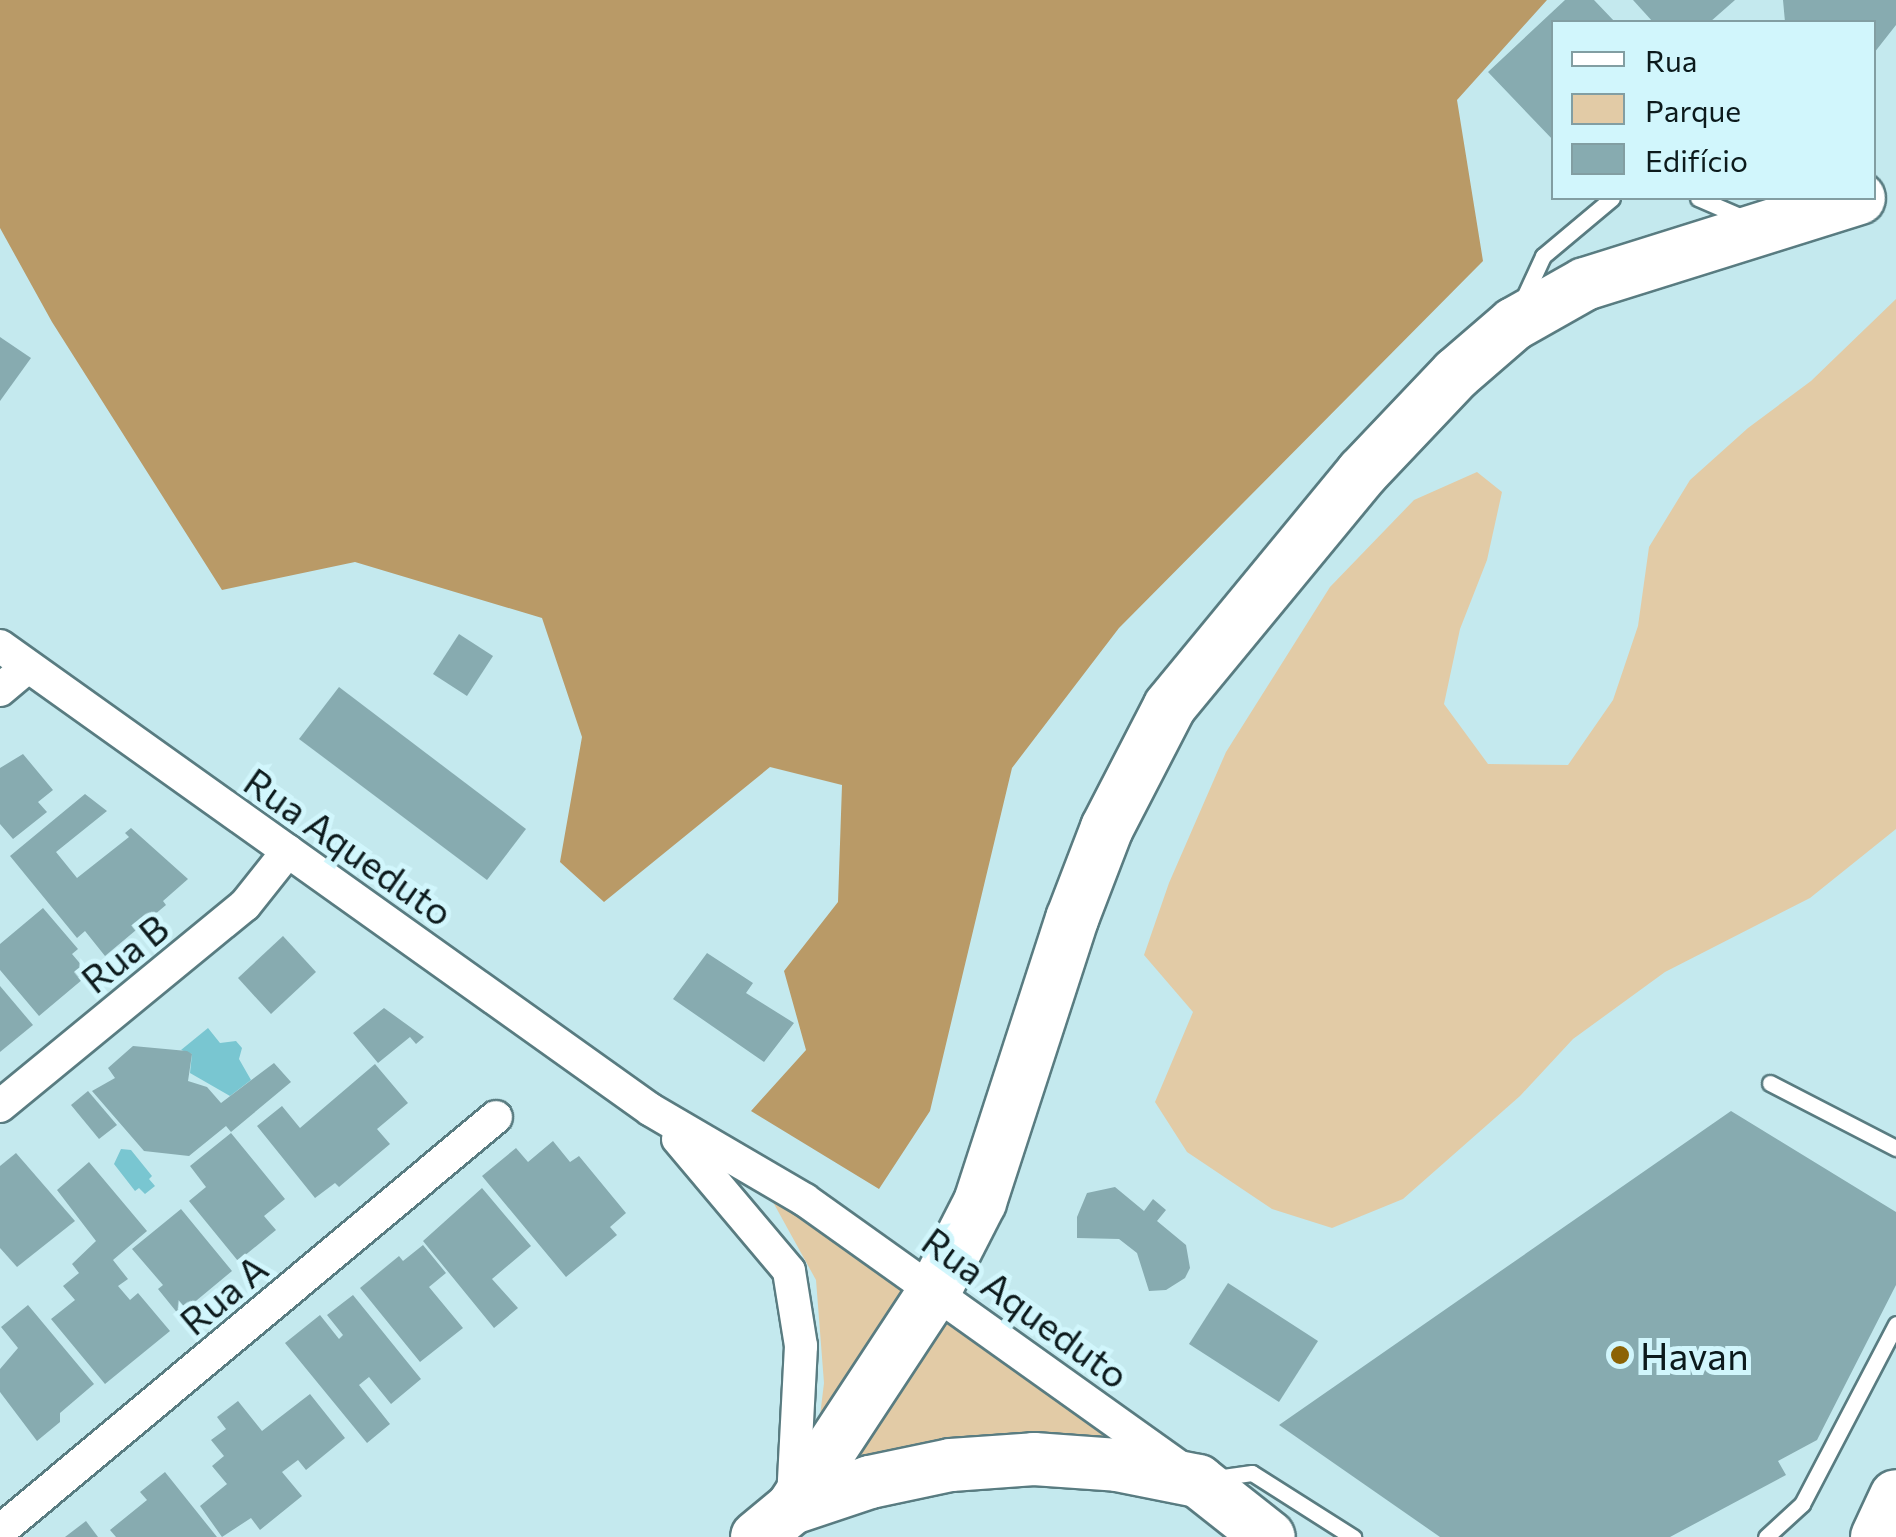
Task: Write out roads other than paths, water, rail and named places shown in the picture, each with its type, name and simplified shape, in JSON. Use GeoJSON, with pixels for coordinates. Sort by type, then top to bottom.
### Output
{"type":"FeatureCollection","features":[{"type":"Feature","properties":{"kind":"main road"},"geometry":{"type":"LineString","coordinates":[[773,1527],[935,1290],[980,1202],[1072,919],[1107,828],[1160,721],[1362,473],[1456,374],[1514,324],[1585,284],[1853,200]]}},
{"type":"Feature","properties":{"kind":"main road"},"geometry":{"type":"LineString","coordinates":[[773,1527],[870,1482],[952,1465],[1017,1460],[1117,1465],[1198,1481],[1269,1537]]}},
{"type":"Feature","properties":{"kind":"main road"},"geometry":{"type":"LineString","coordinates":[[1877,1537],[1896,1496]]}},
{"type":"Feature","properties":{"kind":"street","name":"Rua Aqueduto"},"geometry":{"type":"LineString","coordinates":[[0,646],[651,1110],[804,1200],[1198,1481]]}},
{"type":"Feature","properties":{"kind":"street"},"geometry":{"type":"LineString","coordinates":[[0,690],[27,667]]}},
{"type":"Feature","properties":{"kind":"street","name":"Rua B"},"geometry":{"type":"LineString","coordinates":[[0,1106],[245,905],[288,851]]}},
{"type":"Feature","properties":{"kind":"street","name":"Rua Aqueduto"},"geometry":{"type":"LineString","coordinates":[[651,1110],[722,1186],[789,1271],[802,1346],[773,1527]]}},
{"type":"Feature","properties":{"kind":"street","name":"Rua A"},"geometry":{"type":"LineString","coordinates":[[0,1531],[496,1118]]}},
{"type":"Feature","properties":{"kind":"lane"},"geometry":{"type":"LineString","coordinates":[[1514,324],[1542,256],[1610,200]]}},
{"type":"Feature","properties":{"kind":"lane"},"geometry":{"type":"LineString","coordinates":[[1703,200],[1764,227]]}},
{"type":"Feature","properties":{"kind":"lane"},"geometry":{"type":"LineString","coordinates":[[1770,1083],[1896,1148]]}},
{"type":"Feature","properties":{"kind":"lane"},"geometry":{"type":"LineString","coordinates":[[1766,1537],[1802,1504],[1896,1324]]}},
{"type":"Feature","properties":{"kind":"lane"},"geometry":{"type":"LineString","coordinates":[[1198,1481],[1252,1473],[1353,1537]]}},
{"type":"Feature","properties":{"kind":"water"},"geometry":{"type":"Polygon","coordinates":[[[208,1028],[220,1043],[236,1041],[242,1048],[239,1059],[251,1080],[230,1096],[190,1073],[192,1054],[181,1050],[208,1028]]]}},
{"type":"Feature","properties":{"kind":"water"},"geometry":{"type":"Polygon","coordinates":[[[121,1149],[131,1150],[152,1176],[149,1179],[155,1186],[145,1194],[139,1188],[135,1191],[114,1164],[121,1149]]]}},
{"type":"Feature","properties":{"kind":"place","name":"Havan"},"geometry":{"type":"Point","coordinates":[1620,1355]}}]}
